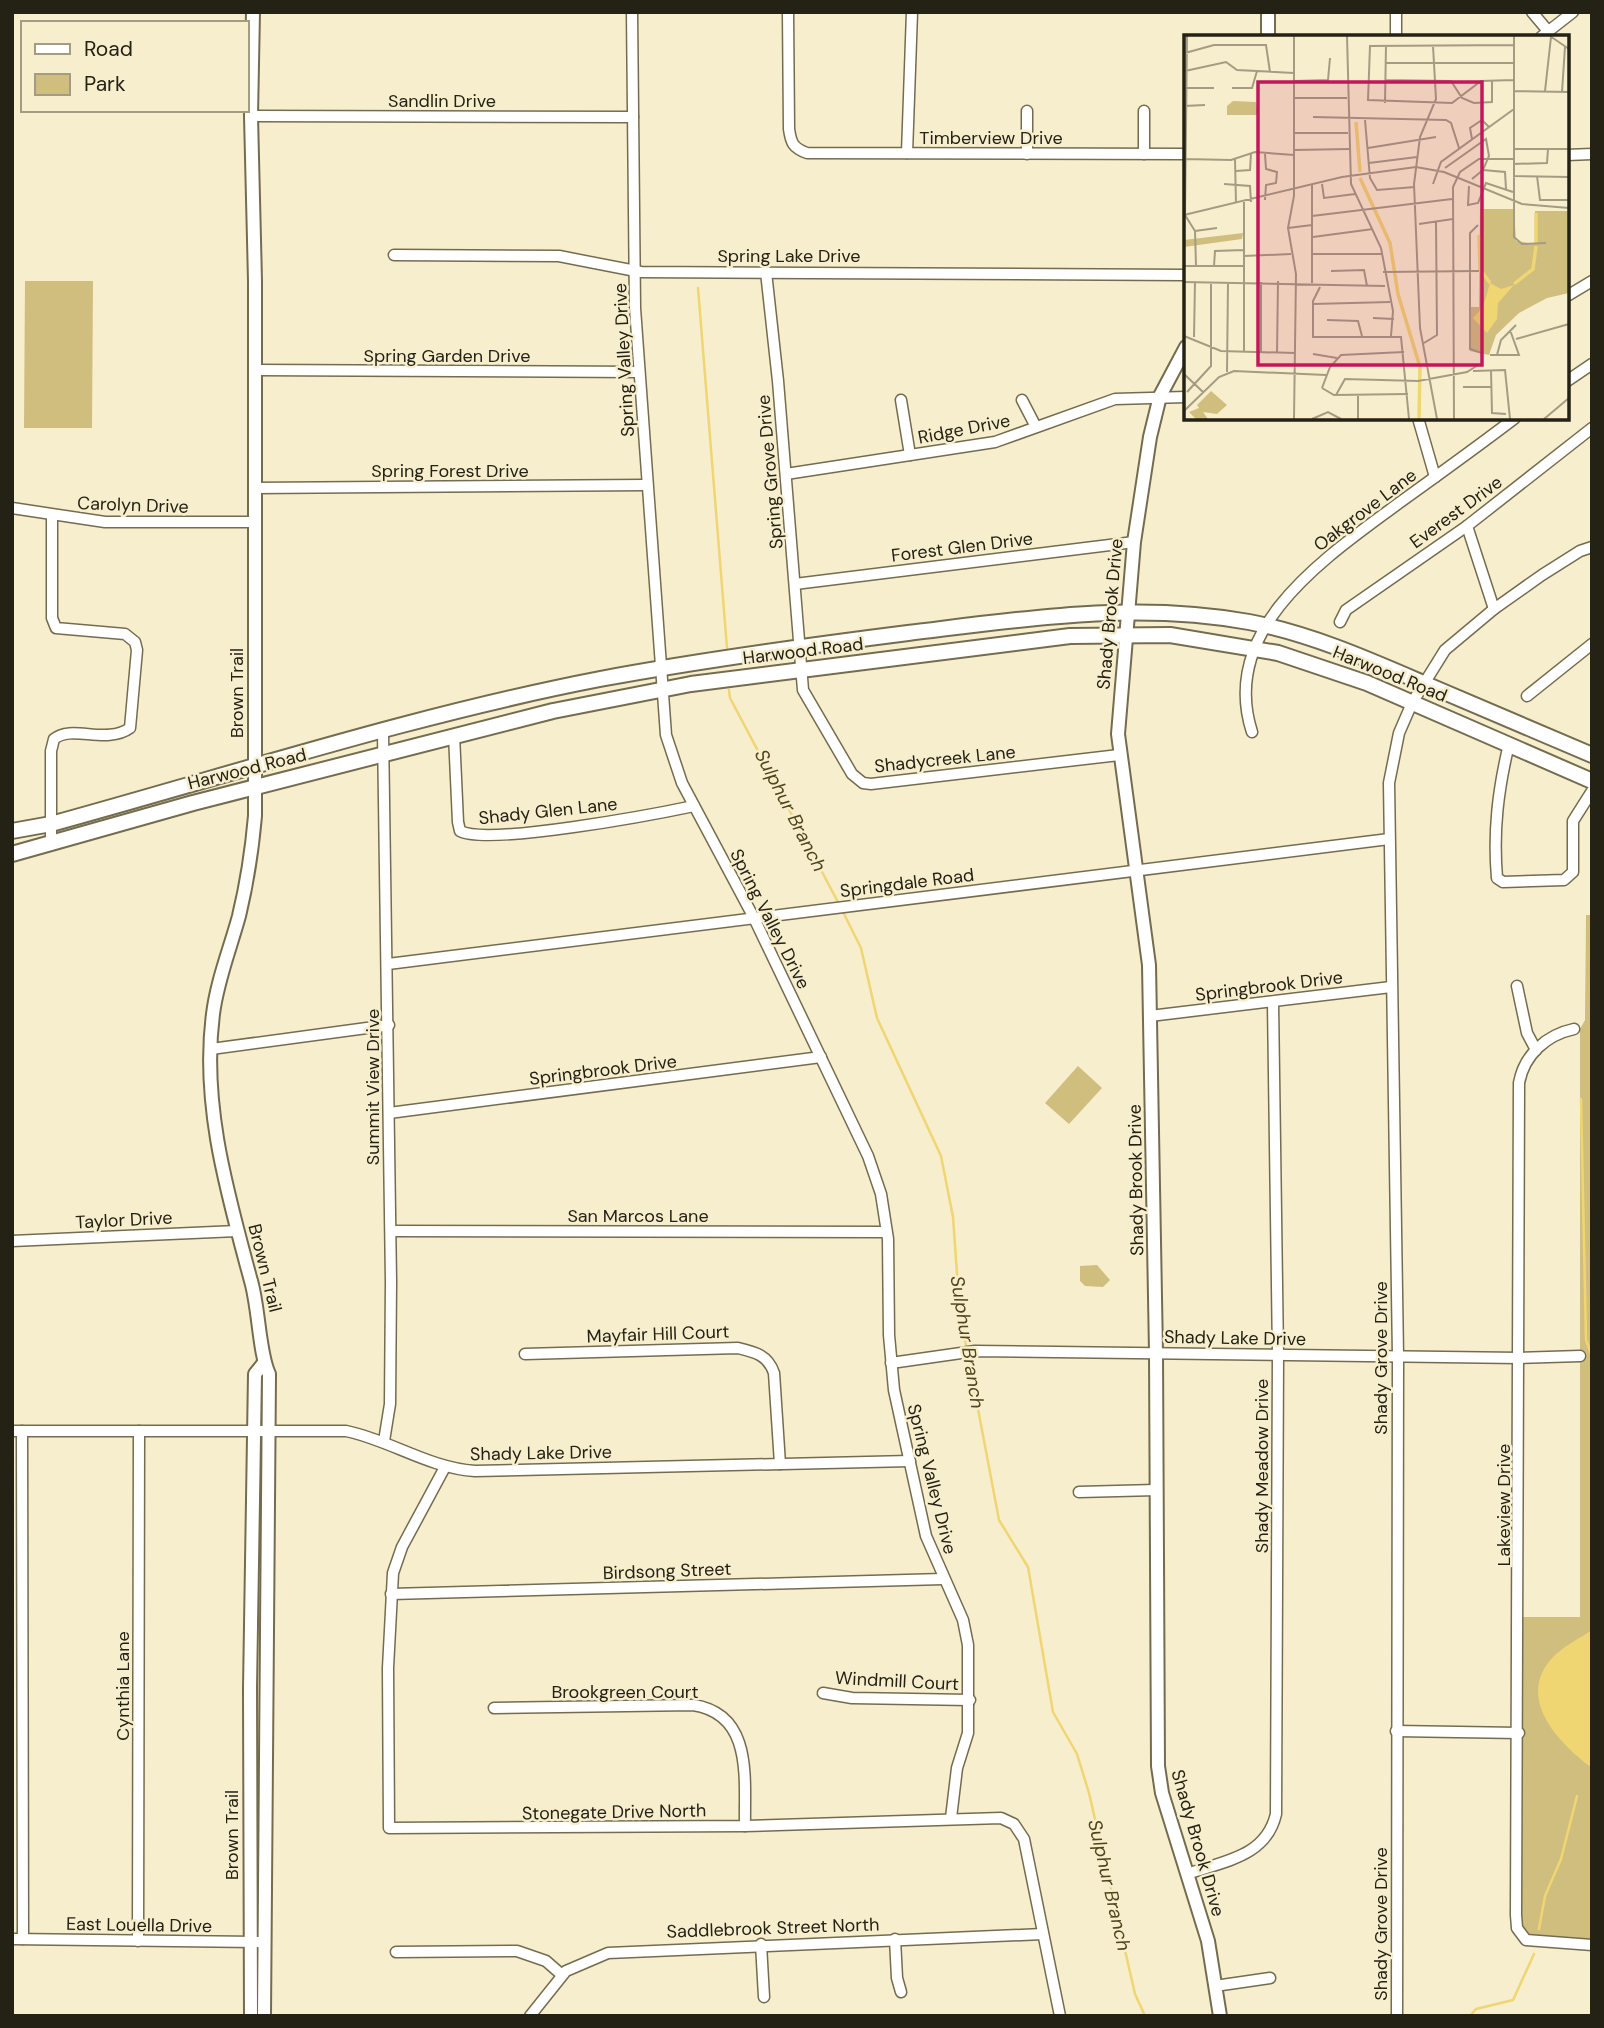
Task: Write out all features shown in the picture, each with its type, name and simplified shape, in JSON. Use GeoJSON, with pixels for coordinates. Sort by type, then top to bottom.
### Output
{"type":"FeatureCollection","features":[{"type":"Feature","properties":{"kind":"main road","name":"Harwood Road"},"geometry":{"type":"LineString","coordinates":[[12,831],[51,824],[383,732],[573,685],[800,647],[1062,614],[1126,610],[1195,614],[1267,626],[1331,645],[1592,755]]}},
{"type":"Feature","properties":{"kind":"main road","name":"Harwood Road"},"geometry":{"type":"LineString","coordinates":[[12,854],[454,735],[662,690],[1024,640],[1125,634],[1170,635],[1257,648],[1324,668],[1592,780]]}},
{"type":"Feature","properties":{"kind":"street","name":"Brown Trail"},"geometry":{"type":"LineString","coordinates":[[253,12],[251,116],[255,370],[255,787],[251,857],[239,914],[216,994],[211,1049],[216,1133],[237,1231],[256,1299],[264,1364],[269,1374],[264,2016]]}},
{"type":"Feature","properties":{"kind":"street","name":"Spring Valley Drive"},"geometry":{"type":"LineString","coordinates":[[632,12],[639,372],[662,690],[671,753],[694,806],[754,918],[875,1175],[886,1232],[891,1363],[910,1461],[926,1536],[963,1620],[968,1645],[968,1733],[957,1768],[951,1818]]}},
{"type":"Feature","properties":{"kind":"street","name":"Timberview Drive"},"geometry":{"type":"LineString","coordinates":[[788,12],[789,129],[791,144],[797,150],[807,153],[1184,154]]}},
{"type":"Feature","properties":{"kind":"street"},"geometry":{"type":"LineString","coordinates":[[907,153],[912,12]]}},
{"type":"Feature","properties":{"kind":"street"},"geometry":{"type":"LineString","coordinates":[[1268,12],[1268,35]]}},
{"type":"Feature","properties":{"kind":"street"},"geometry":{"type":"LineString","coordinates":[[1396,12],[1396,35]]}},
{"type":"Feature","properties":{"kind":"street"},"geometry":{"type":"LineString","coordinates":[[1532,12],[1545,34],[1573,12]]}},
{"type":"Feature","properties":{"kind":"street"},"geometry":{"type":"LineString","coordinates":[[1027,111],[1027,154]]}},
{"type":"Feature","properties":{"kind":"street"},"geometry":{"type":"LineString","coordinates":[[1144,111],[1144,154]]}},
{"type":"Feature","properties":{"kind":"street","name":"Sandlin Drive"},"geometry":{"type":"LineString","coordinates":[[251,116],[633,117]]}},
{"type":"Feature","properties":{"kind":"street"},"geometry":{"type":"LineString","coordinates":[[1569,155],[1592,155]]}},
{"type":"Feature","properties":{"kind":"street","name":"Spring Lake Drive"},"geometry":{"type":"LineString","coordinates":[[394,255],[559,256],[635,271],[1184,275]]}},
{"type":"Feature","properties":{"kind":"street","name":"Spring Grove Drive"},"geometry":{"type":"LineString","coordinates":[[766,272],[786,474],[801,670]]}},
{"type":"Feature","properties":{"kind":"street"},"geometry":{"type":"LineString","coordinates":[[1569,295],[1592,281]]}},
{"type":"Feature","properties":{"kind":"street","name":"Shady Brook Drive"},"geometry":{"type":"LineString","coordinates":[[1184,351],[1160,396],[1134,542],[1126,610],[1119,755],[1148,944],[1156,1352],[1158,1766],[1208,1941],[1220,2016]]}},
{"type":"Feature","properties":{"kind":"street"},"geometry":{"type":"LineString","coordinates":[[1569,381],[1592,364]]}},
{"type":"Feature","properties":{"kind":"street","name":"Spring Garden Drive"},"geometry":{"type":"LineString","coordinates":[[255,370],[639,372]]}},
{"type":"Feature","properties":{"kind":"street","name":"Ridge Drive"},"geometry":{"type":"LineString","coordinates":[[786,474],[995,442],[1115,399],[1184,397]]}},
{"type":"Feature","properties":{"kind":"street"},"geometry":{"type":"LineString","coordinates":[[901,400],[910,455]]}},
{"type":"Feature","properties":{"kind":"street"},"geometry":{"type":"LineString","coordinates":[[1022,400],[1036,428]]}},
{"type":"Feature","properties":{"kind":"street"},"geometry":{"type":"LineString","coordinates":[[1419,420],[1435,477]]}},
{"type":"Feature","properties":{"kind":"street","name":"Oakgrove Lane"},"geometry":{"type":"LineString","coordinates":[[1252,732],[1246,712],[1250,661],[1276,608],[1306,575],[1513,420]]}},
{"type":"Feature","properties":{"kind":"street","name":"Everest Drive"},"geometry":{"type":"LineString","coordinates":[[1340,622],[1346,610],[1467,526],[1592,428]]}},
{"type":"Feature","properties":{"kind":"street","name":"Spring Forest Drive"},"geometry":{"type":"LineString","coordinates":[[254,488],[646,485]]}},
{"type":"Feature","properties":{"kind":"street","name":"Carolyn Drive"},"geometry":{"type":"LineString","coordinates":[[12,508],[105,522],[254,522]]}},
{"type":"Feature","properties":{"kind":"street"},"geometry":{"type":"LineString","coordinates":[[51,845],[51,751],[54,739],[63,734],[111,736],[130,728],[137,650],[135,642],[125,634],[55,628],[52,618],[52,515]]}},
{"type":"Feature","properties":{"kind":"street"},"geometry":{"type":"LineString","coordinates":[[1467,526],[1494,609]]}},
{"type":"Feature","properties":{"kind":"street","name":"Forest Glen Drive"},"geometry":{"type":"LineString","coordinates":[[795,584],[1134,542]]}},
{"type":"Feature","properties":{"kind":"street","name":"Shady Grove Drive"},"geometry":{"type":"LineString","coordinates":[[1397,2016],[1398,1356],[1389,783],[1399,733],[1412,703],[1445,650],[1494,609],[1580,551],[1592,547]]}},
{"type":"Feature","properties":{"kind":"street"},"geometry":{"type":"LineString","coordinates":[[1527,696],[1592,644]]}},
{"type":"Feature","properties":{"kind":"street","name":"Shadycreek Lane"},"geometry":{"type":"LineString","coordinates":[[801,670],[807,701],[852,774],[863,783],[1119,755]]}},
{"type":"Feature","properties":{"kind":"street","name":"Summit View Drive"},"geometry":{"type":"LineString","coordinates":[[383,732],[391,1231],[390,1404],[384,1441]]}},
{"type":"Feature","properties":{"kind":"street","name":"Shady Glen Lane"},"geometry":{"type":"LineString","coordinates":[[454,735],[458,822],[460,831],[468,836],[513,833],[694,806]]}},
{"type":"Feature","properties":{"kind":"street"},"geometry":{"type":"LineString","coordinates":[[1509,744],[1496,798],[1497,878],[1503,881],[1564,880],[1573,872],[1573,821],[1592,791]]}},
{"type":"Feature","properties":{"kind":"street","name":"Springdale Road"},"geometry":{"type":"LineString","coordinates":[[388,964],[1389,839]]}},
{"type":"Feature","properties":{"kind":"street"},"geometry":{"type":"LineString","coordinates":[[1517,986],[1527,1033],[1536,1050]]}},
{"type":"Feature","properties":{"kind":"street","name":"Springbrook Drive"},"geometry":{"type":"LineString","coordinates":[[1150,1016],[1391,987]]}},
{"type":"Feature","properties":{"kind":"street","name":"Shady Meadow Drive"},"geometry":{"type":"LineString","coordinates":[[1187,1874],[1259,1847],[1268,1838],[1276,1814],[1278,1355],[1273,1003]]}},
{"type":"Feature","properties":{"kind":"street"},"geometry":{"type":"LineString","coordinates":[[211,1049],[389,1024]]}},
{"type":"Feature","properties":{"kind":"street","name":"Lakeview Drive"},"geometry":{"type":"LineString","coordinates":[[1574,1029],[1556,1034],[1536,1050],[1524,1065],[1518,1083],[1520,1358],[1517,1928],[1526,1940],[1533,1942],[1592,1945]]}},
{"type":"Feature","properties":{"kind":"street","name":"Springbrook Drive"},"geometry":{"type":"LineString","coordinates":[[389,1113],[821,1058]]}},
{"type":"Feature","properties":{"kind":"street","name":"Taylor Drive"},"geometry":{"type":"LineString","coordinates":[[12,1241],[237,1231]]}},
{"type":"Feature","properties":{"kind":"street","name":"San Marcos Lane"},"geometry":{"type":"LineString","coordinates":[[391,1231],[886,1232]]}},
{"type":"Feature","properties":{"kind":"street","name":"Mayfair Hill Court"},"geometry":{"type":"LineString","coordinates":[[525,1354],[737,1348],[756,1352],[767,1359],[774,1373],[780,1464]]}},
{"type":"Feature","properties":{"kind":"street","name":"Shady Lake Drive"},"geometry":{"type":"LineString","coordinates":[[891,1363],[975,1351],[1520,1358],[1580,1356]]}},
{"type":"Feature","properties":{"kind":"street","name":"Brown Trail"},"geometry":{"type":"LineString","coordinates":[[251,2016],[250,1688],[255,1374],[264,1364]]}},
{"type":"Feature","properties":{"kind":"street"},"geometry":{"type":"LineString","coordinates":[[17,1431],[18,1939]]}},
{"type":"Feature","properties":{"kind":"street","name":"Shady Lake Drive"},"geometry":{"type":"LineString","coordinates":[[17,1431],[346,1431],[384,1441],[445,1467],[475,1471],[910,1461]]}},
{"type":"Feature","properties":{"kind":"street","name":"Cynthia Lane"},"geometry":{"type":"LineString","coordinates":[[138,1941],[139,1431]]}},
{"type":"Feature","properties":{"kind":"street","name":"Stonegate Drive North"},"geometry":{"type":"LineString","coordinates":[[445,1467],[402,1547],[393,1573],[389,1829],[745,1826],[1001,1818],[1020,1831],[1060,2016]]}},
{"type":"Feature","properties":{"kind":"street"},"geometry":{"type":"LineString","coordinates":[[1079,1492],[1156,1490]]}},
{"type":"Feature","properties":{"kind":"street","name":"Birdsong Street"},"geometry":{"type":"LineString","coordinates":[[391,1594],[943,1579]]}},
{"type":"Feature","properties":{"kind":"street"},"geometry":{"type":"LineString","coordinates":[[250,1688],[267,1687]]}},
{"type":"Feature","properties":{"kind":"street","name":"Windmill Court"},"geometry":{"type":"LineString","coordinates":[[823,1693],[852,1698],[970,1700]]}},
{"type":"Feature","properties":{"kind":"street","name":"Brookgreen Court"},"geometry":{"type":"LineString","coordinates":[[494,1708],[693,1705],[712,1710],[724,1719],[741,1740],[745,1826]]}},
{"type":"Feature","properties":{"kind":"street"},"geometry":{"type":"LineString","coordinates":[[1396,1731],[1519,1733]]}},
{"type":"Feature","properties":{"kind":"street","name":"Saddlebrook Street North"},"geometry":{"type":"LineString","coordinates":[[530,2016],[562,1975],[608,1952],[1044,1934]]}},
{"type":"Feature","properties":{"kind":"street","name":"East Louella Drive"},"geometry":{"type":"LineString","coordinates":[[18,1939],[264,1942]]}},
{"type":"Feature","properties":{"kind":"street"},"geometry":{"type":"LineString","coordinates":[[895,1939],[897,1978],[901,1992]]}},
{"type":"Feature","properties":{"kind":"street"},"geometry":{"type":"LineString","coordinates":[[761,1944],[764,1997]]}},
{"type":"Feature","properties":{"kind":"street"},"geometry":{"type":"LineString","coordinates":[[396,1952],[517,1951],[546,1961],[562,1975]]}},
{"type":"Feature","properties":{"kind":"street"},"geometry":{"type":"LineString","coordinates":[[1215,1986],[1270,1978]]}},
{"type":"Feature","properties":{"kind":"green space"},"geometry":{"type":"Polygon","coordinates":[[[25,281],[93,281],[92,428],[24,428],[25,281]]]}},
{"type":"Feature","properties":{"kind":"green space"},"geometry":{"type":"Polygon","coordinates":[[[1586,915],[1592,915],[1592,1945],[1526,1940],[1516,1915],[1519,1617],[1580,1617],[1580,1029],[1585,1020],[1586,915]]]}},
{"type":"Feature","properties":{"kind":"green space"},"geometry":{"type":"Polygon","coordinates":[[[1078,1066],[1102,1088],[1069,1124],[1045,1103],[1078,1066]]]}},
{"type":"Feature","properties":{"kind":"green space"},"geometry":{"type":"Polygon","coordinates":[[[1097,1265],[1110,1280],[1103,1287],[1085,1286],[1080,1281],[1080,1266],[1097,1265]]]}},
{"type":"Feature","properties":{"kind":"shaded area"},"geometry":{"type":"Polygon","coordinates":[[[1592,1630],[1592,1768],[1554,1732],[1539,1702],[1538,1686],[1543,1671],[1555,1655],[1592,1630]]]}},
{"type":"Feature","properties":{"kind":"waterway","name":"Sulphur Branch"},"geometry":{"type":"LineString","coordinates":[[698,288],[727,648]]}},
{"type":"Feature","properties":{"kind":"waterway","name":"Sulphur Branch"},"geometry":{"type":"LineString","coordinates":[[729,690],[730,698],[839,904]]}},
{"type":"Feature","properties":{"kind":"waterway","name":"Sulphur Branch"},"geometry":{"type":"LineString","coordinates":[[842,910],[861,948],[877,1018],[941,1156],[953,1217],[960,1316],[967,1350]]}},
{"type":"Feature","properties":{"kind":"waterway"},"geometry":{"type":"LineString","coordinates":[[1581,1099],[1586,1340],[1592,1356]]}},
{"type":"Feature","properties":{"kind":"waterway","name":"Sulphur Branch"},"geometry":{"type":"LineString","coordinates":[[968,1356],[999,1520],[1028,1567],[1053,1712],[1077,1754],[1089,1793],[1135,1994],[1145,2016]]}},
{"type":"Feature","properties":{"kind":"waterway"},"geometry":{"type":"LineString","coordinates":[[1539,1929],[1545,1896],[1561,1859],[1577,1796]]}},
{"type":"Feature","properties":{"kind":"waterway"},"geometry":{"type":"LineString","coordinates":[[1470,2016],[1476,2009],[1513,2000],[1534,1954]]}}]}
